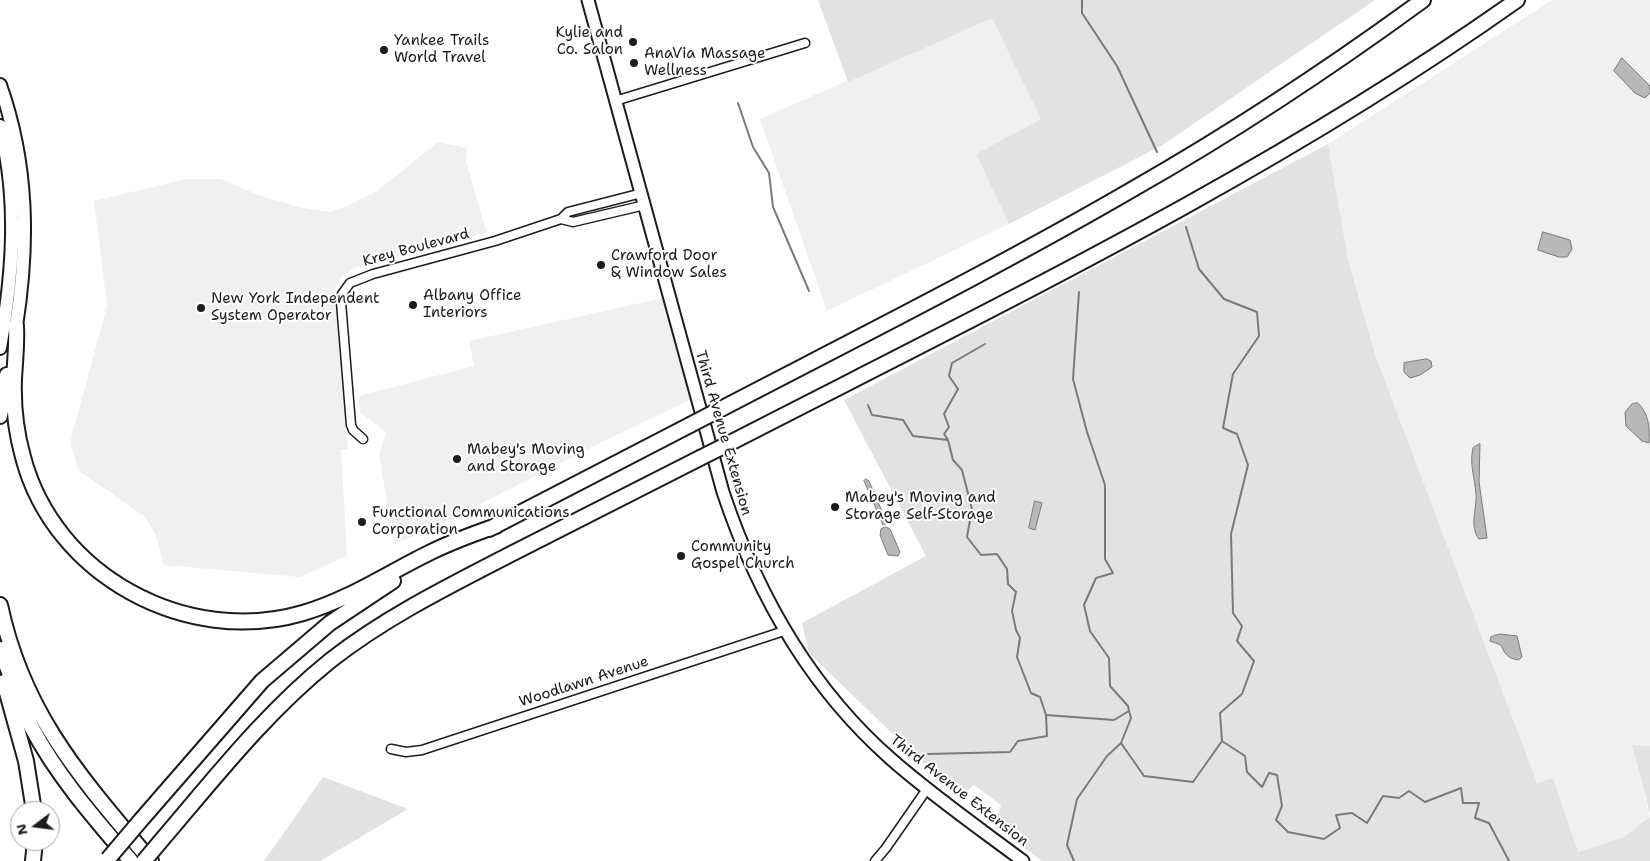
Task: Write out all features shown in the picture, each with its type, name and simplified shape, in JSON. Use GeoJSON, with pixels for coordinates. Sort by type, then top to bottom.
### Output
{"type":"FeatureCollection","features":[{"type":"Feature","properties":{"kind":"highway"},"geometry":{"type":"LineString","coordinates":[[107,860],[245,699],[298,648],[330,623],[379,590],[496,526],[981,273],[1134,189],[1267,107],[1423,0]]}},
{"type":"Feature","properties":{"kind":"highway"},"geometry":{"type":"LineString","coordinates":[[144,861],[272,714],[310,678],[353,644],[394,617],[446,588],[1088,260],[1188,206],[1348,113],[1517,0]]}},
{"type":"Feature","properties":{"kind":"highway"},"geometry":{"type":"LineString","coordinates":[[16,326],[18,349],[14,379],[14,412],[24,460],[35,491],[56,527],[82,556],[116,584],[152,603],[182,614],[215,620],[252,621],[292,616],[329,604],[448,544],[496,526]]}},
{"type":"Feature","properties":{"kind":"highway"},"geometry":{"type":"LineString","coordinates":[[0,416],[16,326]]}},
{"type":"Feature","properties":{"kind":"highway"},"geometry":{"type":"LineString","coordinates":[[0,604],[13,654],[43,722],[73,768],[151,861]]}},
{"type":"Feature","properties":{"kind":"highway"},"geometry":{"type":"LineString","coordinates":[[0,649],[25,712],[52,761],[85,807],[131,861]]}},
{"type":"Feature","properties":{"kind":"highway"},"geometry":{"type":"LineString","coordinates":[[0,669],[26,761],[32,801]]}},
{"type":"Feature","properties":{"kind":"main road"},"geometry":{"type":"LineString","coordinates":[[0,85],[14,132],[25,204],[25,255],[16,326]]}},
{"type":"Feature","properties":{"kind":"main road"},"geometry":{"type":"LineString","coordinates":[[0,126],[10,181],[13,230],[11,276],[0,348]]}},
{"type":"Feature","properties":{"kind":"street","name":"Third Avenue Extension"},"geometry":{"type":"LineString","coordinates":[[588,0],[723,492],[751,568],[784,632],[818,680],[866,735],[927,789],[1024,861]]}},
{"type":"Feature","properties":{"kind":"street"},"geometry":{"type":"LineString","coordinates":[[615,101],[804,43]]}},
{"type":"Feature","properties":{"kind":"street","name":"Krey Boulevard"},"geometry":{"type":"LineString","coordinates":[[363,439],[353,430],[351,425],[341,327],[341,302],[345,288],[355,280],[495,241],[561,219],[568,212],[642,193]]}},
{"type":"Feature","properties":{"kind":"street","name":"Krey Boulevard"},"geometry":{"type":"LineString","coordinates":[[561,219],[573,222],[645,205]]}},
{"type":"Feature","properties":{"kind":"street","name":"Woodlawn Avenue"},"geometry":{"type":"LineString","coordinates":[[391,749],[406,752],[422,750],[784,632]]}},
{"type":"Feature","properties":{"kind":"street"},"geometry":{"type":"LineString","coordinates":[[874,861],[886,848],[927,789]]}},
{"type":"Feature","properties":{"kind":"shaded area"},"geometry":{"type":"Polygon","coordinates":[[[818,0],[1375,0],[1161,146],[1009,224],[976,154],[1041,119],[992,18],[848,82],[818,0]]]}},
{"type":"Feature","properties":{"kind":"shaded area"},"geometry":{"type":"Polygon","coordinates":[[[1552,0],[1650,0],[1650,746],[1632,745],[1650,817],[1623,837],[1577,852],[1553,779],[1537,784],[1376,357],[1348,259],[1328,144],[1552,0]]]}},
{"type":"Feature","properties":{"kind":"shaded area"},"geometry":{"type":"Polygon","coordinates":[[[992,17],[1041,119],[976,154],[1009,224],[827,311],[760,119],[992,17]]]}},
{"type":"Feature","properties":{"kind":"shaded area"},"geometry":{"type":"Polygon","coordinates":[[[1622,58],[1650,86],[1650,93],[1645,98],[1635,93],[1614,71],[1622,58]]]}},
{"type":"Feature","properties":{"kind":"shaded area","name":"New York Independent System Operator"},"geometry":{"type":"Polygon","coordinates":[[[438,142],[467,148],[466,161],[487,233],[356,267],[342,276],[335,288],[348,449],[341,449],[347,556],[300,577],[164,565],[155,533],[144,516],[79,471],[70,443],[107,306],[94,201],[187,179],[221,179],[261,196],[303,208],[330,212],[377,191],[438,142]]]}},
{"type":"Feature","properties":{"kind":"shaded area"},"geometry":{"type":"Polygon","coordinates":[[[1328,144],[1348,259],[1376,357],[1537,783],[1553,778],[1578,852],[1623,837],[1650,817],[1650,861],[1042,861],[994,826],[1001,805],[974,785],[959,798],[809,653],[802,623],[926,556],[844,400],[1328,144]]]}},
{"type":"Feature","properties":{"kind":"shaded area"},"geometry":{"type":"Polygon","coordinates":[[[1543,232],[1570,240],[1572,249],[1567,257],[1559,257],[1538,250],[1543,232]]]}},
{"type":"Feature","properties":{"kind":"shaded area","name":"Mabey's Moving and Storage"},"geometry":{"type":"Polygon","coordinates":[[[663,298],[690,400],[608,439],[435,527],[394,544],[379,455],[386,432],[360,412],[359,396],[474,366],[469,341],[663,298]]]}},
{"type":"Feature","properties":{"kind":"shaded area"},"geometry":{"type":"Polygon","coordinates":[[[1427,359],[1431,361],[1432,367],[1420,375],[1410,378],[1404,372],[1404,363],[1427,359]]]}},
{"type":"Feature","properties":{"kind":"shaded area"},"geometry":{"type":"Polygon","coordinates":[[[1638,403],[1645,412],[1648,422],[1649,443],[1642,441],[1626,426],[1625,412],[1632,404],[1638,403]]]}},
{"type":"Feature","properties":{"kind":"shaded area"},"geometry":{"type":"Polygon","coordinates":[[[1480,444],[1479,482],[1487,538],[1479,539],[1474,529],[1476,494],[1472,460],[1473,448],[1480,444]]]}},
{"type":"Feature","properties":{"kind":"shaded area"},"geometry":{"type":"Polygon","coordinates":[[[866,479],[869,481],[887,523],[883,525],[864,481],[866,479]]]}},
{"type":"Feature","properties":{"kind":"shaded area"},"geometry":{"type":"Polygon","coordinates":[[[1035,501],[1042,503],[1035,530],[1029,528],[1035,501]]]}},
{"type":"Feature","properties":{"kind":"shaded area"},"geometry":{"type":"Polygon","coordinates":[[[886,527],[890,529],[900,552],[898,556],[888,555],[880,535],[881,529],[886,527]]]}},
{"type":"Feature","properties":{"kind":"shaded area"},"geometry":{"type":"Polygon","coordinates":[[[1500,634],[1517,636],[1522,657],[1518,660],[1509,657],[1501,645],[1490,641],[1491,637],[1500,634]]]}},
{"type":"Feature","properties":{"kind":"shaded area"},"geometry":{"type":"Polygon","coordinates":[[[1632,745],[1650,746],[1650,814],[1632,745]]]}},
{"type":"Feature","properties":{"kind":"shaded area"},"geometry":{"type":"Polygon","coordinates":[[[323,777],[408,809],[320,861],[264,861],[323,777]]]}},
{"type":"Feature","properties":{"kind":"waterway"},"geometry":{"type":"LineString","coordinates":[[1082,0],[1082,13],[1117,66],[1157,152]]}},
{"type":"Feature","properties":{"kind":"waterway"},"geometry":{"type":"LineString","coordinates":[[738,103],[753,147],[769,173],[773,207],[809,291]]}},
{"type":"Feature","properties":{"kind":"waterway"},"geometry":{"type":"LineString","coordinates":[[1186,227],[1199,269],[1224,299],[1257,312],[1259,336],[1233,374],[1223,428],[1237,434],[1248,465],[1231,534],[1233,613],[1242,626],[1237,641],[1254,661],[1242,694],[1220,713],[1222,741]]}},
{"type":"Feature","properties":{"kind":"waterway"},"geometry":{"type":"LineString","coordinates":[[1079,292],[1073,379],[1087,432],[1105,485],[1105,559],[1113,573],[1096,578],[1084,605],[1090,631],[1109,658],[1110,686],[1128,706],[1129,711]]}},
{"type":"Feature","properties":{"kind":"waterway"},"geometry":{"type":"LineString","coordinates":[[948,440],[944,434],[949,427],[944,414],[958,389],[949,376],[952,363],[985,344]]}},
{"type":"Feature","properties":{"kind":"waterway"},"geometry":{"type":"LineString","coordinates":[[868,405],[872,415],[903,420],[913,436],[948,440],[953,460],[962,470],[972,509],[967,537],[981,555],[997,554],[1007,569],[1008,584],[1016,592],[1012,611],[1016,630],[1020,638],[1017,657],[1031,693],[1040,697],[1046,715],[1114,720],[1129,711],[1131,718],[1121,743],[1144,776],[1193,782],[1222,741],[1245,756],[1247,772],[1262,787],[1269,773],[1277,775],[1282,806],[1276,820],[1288,832],[1324,839],[1340,828],[1336,815],[1352,813],[1367,823],[1383,796],[1399,798],[1409,791],[1425,802],[1461,788],[1463,803],[1479,803],[1475,818],[1489,823],[1509,861]]}},
{"type":"Feature","properties":{"kind":"waterway"},"geometry":{"type":"LineString","coordinates":[[928,754],[1010,752],[1018,741],[1047,736],[1046,715]]}},
{"type":"Feature","properties":{"kind":"waterway"},"geometry":{"type":"LineString","coordinates":[[1074,861],[1067,845],[1077,799],[1107,756],[1120,744]]}},
{"type":"Feature","properties":{"kind":"place","name":"Kylie and Co. Salon"},"geometry":{"type":"Point","coordinates":[633,42]}},
{"type":"Feature","properties":{"kind":"place","name":"Yankee Trails World Travel"},"geometry":{"type":"Point","coordinates":[384,50]}},
{"type":"Feature","properties":{"kind":"place","name":"AnaVia Massage Wellness"},"geometry":{"type":"Point","coordinates":[634,63]}},
{"type":"Feature","properties":{"kind":"place","name":"Crawford Door & Window Sales"},"geometry":{"type":"Point","coordinates":[601,265]}},
{"type":"Feature","properties":{"kind":"place","name":"Albany Office Interiors"},"geometry":{"type":"Point","coordinates":[413,305]}},
{"type":"Feature","properties":{"kind":"place","name":"New York Independent System Operator"},"geometry":{"type":"Point","coordinates":[201,308]}},
{"type":"Feature","properties":{"kind":"place","name":"Mabey's Moving and Storage"},"geometry":{"type":"Point","coordinates":[457,459]}},
{"type":"Feature","properties":{"kind":"place","name":"Mabey's Moving and Storage Self-Storage"},"geometry":{"type":"Point","coordinates":[835,507]}},
{"type":"Feature","properties":{"kind":"place","name":"Functional Communications Corporation"},"geometry":{"type":"Point","coordinates":[362,522]}},
{"type":"Feature","properties":{"kind":"place","name":"Community Gospel Church"},"geometry":{"type":"Point","coordinates":[681,556]}}]}
